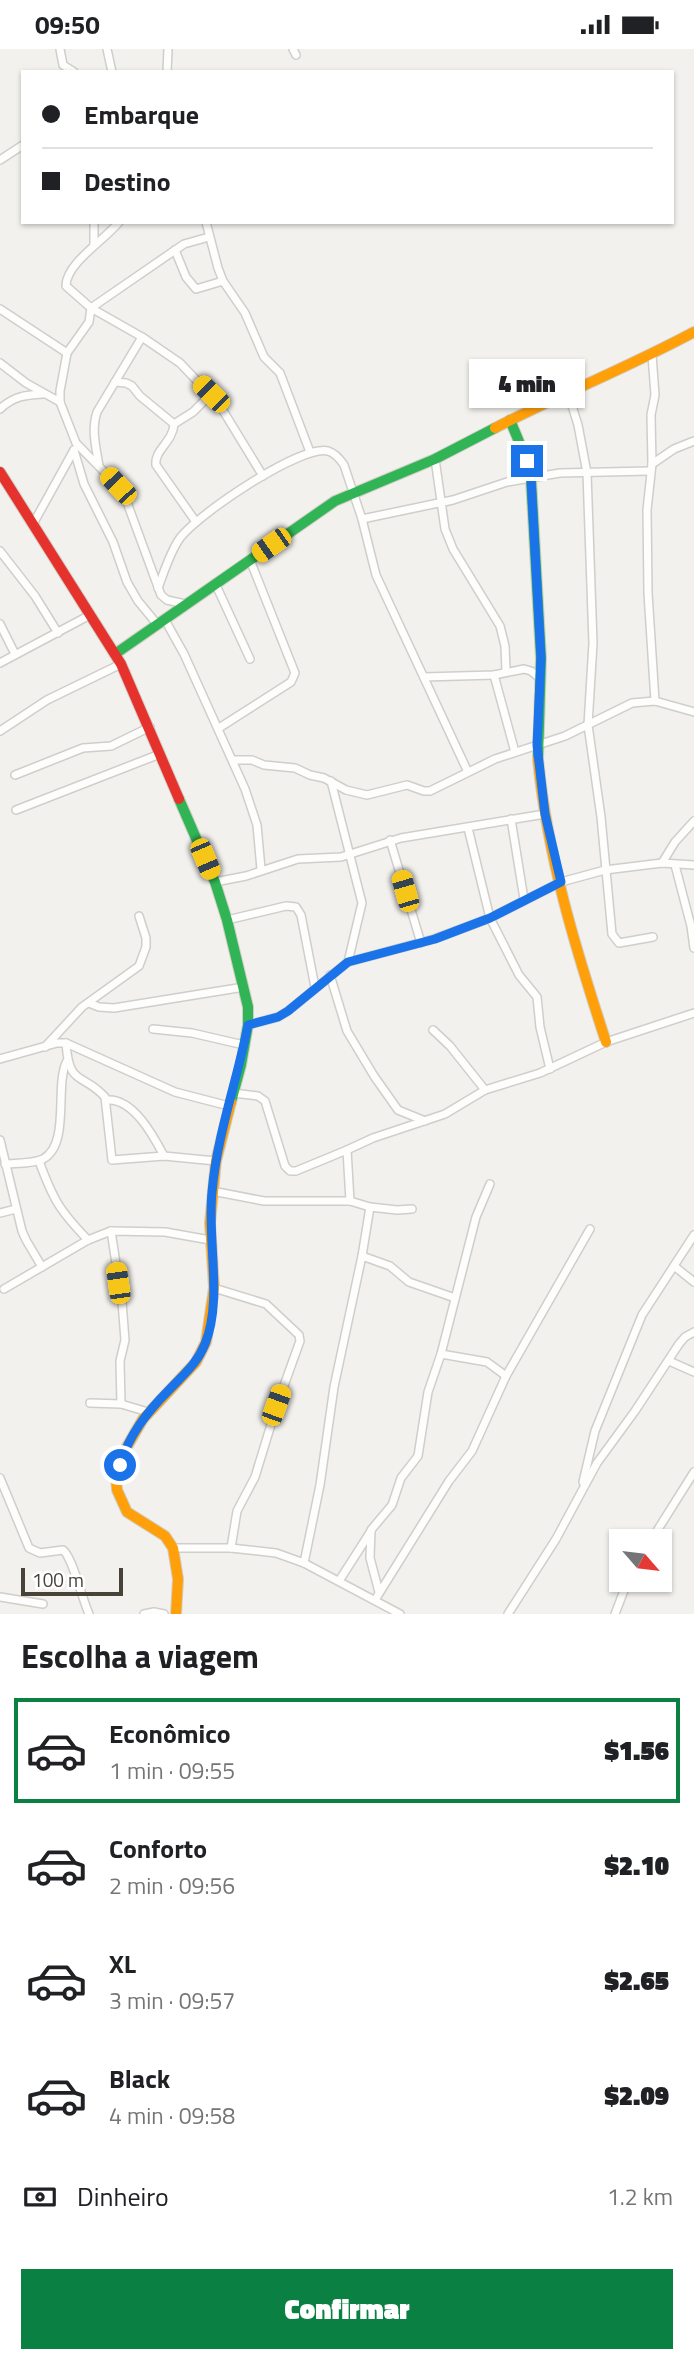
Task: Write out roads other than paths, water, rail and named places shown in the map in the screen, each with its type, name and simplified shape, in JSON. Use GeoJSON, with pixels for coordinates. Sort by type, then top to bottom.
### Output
{"type":"FeatureCollection","features":[{"type":"Feature","properties":{"kind":"street"},"geometry":{"type":"LineString","coordinates":[[60,49],[63,65],[71,70]]}},
{"type":"Feature","properties":{"kind":"street"},"geometry":{"type":"LineString","coordinates":[[107,49],[112,70]]}},
{"type":"Feature","properties":{"kind":"street"},"geometry":{"type":"LineString","coordinates":[[167,70],[168,49]]}},
{"type":"Feature","properties":{"kind":"street"},"geometry":{"type":"LineString","coordinates":[[0,160],[21,146]]}},
{"type":"Feature","properties":{"kind":"street"},"geometry":{"type":"LineString","coordinates":[[93,245],[94,224]]}},
{"type":"Feature","properties":{"kind":"street"},"geometry":{"type":"LineString","coordinates":[[117,224],[93,245],[66,281],[69,292],[80,296],[91,308],[142,337],[180,363],[211,394],[241,437],[263,476]]}},
{"type":"Feature","properties":{"kind":"street"},"geometry":{"type":"LineString","coordinates":[[206,224],[223,281],[245,313],[264,357],[280,373],[310,452]]}},
{"type":"Feature","properties":{"kind":"street"},"geometry":{"type":"LineString","coordinates":[[209,237],[184,244],[91,308],[89,322],[67,353],[60,402],[85,484],[113,542],[127,582],[138,601],[161,622],[184,654],[234,760],[257,825],[261,870]]}},
{"type":"Feature","properties":{"kind":"street"},"geometry":{"type":"LineString","coordinates":[[175,250],[193,287],[200,290],[223,281]]}},
{"type":"Feature","properties":{"kind":"street"},"geometry":{"type":"LineString","coordinates":[[0,309],[67,353]]}},
{"type":"Feature","properties":{"kind":"street"},"geometry":{"type":"LineString","coordinates":[[115,654],[335,501],[435,459],[510,420],[652,355],[694,332]]}},
{"type":"Feature","properties":{"kind":"street"},"geometry":{"type":"LineString","coordinates":[[99,466],[94,421],[142,337]]}},
{"type":"Feature","properties":{"kind":"street"},"geometry":{"type":"LineString","coordinates":[[652,355],[655,395],[650,421],[651,468],[647,538],[655,702]]}},
{"type":"Feature","properties":{"kind":"street"},"geometry":{"type":"LineString","coordinates":[[0,363],[60,402]]}},
{"type":"Feature","properties":{"kind":"street"},"geometry":{"type":"LineString","coordinates":[[115,382],[132,386],[140,396],[174,423]]}},
{"type":"Feature","properties":{"kind":"street"},"geometry":{"type":"LineString","coordinates":[[568,393],[578,425],[587,473],[593,643],[588,725],[614,939],[622,943],[653,937]]}},
{"type":"Feature","properties":{"kind":"street"},"geometry":{"type":"LineString","coordinates":[[0,409],[18,396],[44,394]]}},
{"type":"Feature","properties":{"kind":"street"},"geometry":{"type":"LineString","coordinates":[[174,423],[193,412],[211,394]]}},
{"type":"Feature","properties":{"kind":"street"},"geometry":{"type":"LineString","coordinates":[[510,420],[527,461],[531,479],[541,679],[537,745],[545,814],[581,965],[606,1042]]}},
{"type":"Feature","properties":{"kind":"street"},"geometry":{"type":"LineString","coordinates":[[174,423],[174,432],[155,459],[156,465],[196,522]]}},
{"type":"Feature","properties":{"kind":"street"},"geometry":{"type":"LineString","coordinates":[[362,519],[442,502],[496,485],[565,473],[651,468],[674,449],[694,441]]}},
{"type":"Feature","properties":{"kind":"street"},"geometry":{"type":"LineString","coordinates":[[75,446],[99,466],[125,497],[163,597],[185,604]]}},
{"type":"Feature","properties":{"kind":"street"},"geometry":{"type":"LineString","coordinates":[[33,524],[75,446]]}},
{"type":"Feature","properties":{"kind":"street"},"geometry":{"type":"LineString","coordinates":[[158,588],[181,537],[196,522],[226,498],[263,476],[310,452],[329,451],[338,457],[354,491],[376,575],[467,771]]}},
{"type":"Feature","properties":{"kind":"street"},"geometry":{"type":"LineString","coordinates":[[435,459],[445,529],[453,549],[500,626],[505,646],[506,671]]}},
{"type":"Feature","properties":{"kind":"street"},"geometry":{"type":"LineString","coordinates":[[2,478],[121,664],[215,882],[244,987],[248,1025],[216,1161],[212,1191],[210,1240],[214,1287],[206,1342],[196,1362],[148,1412],[125,1450],[116,1478],[117,1490],[127,1512],[165,1536],[173,1548],[178,1579],[176,1614]]}},
{"type":"Feature","properties":{"kind":"street"},"geometry":{"type":"LineString","coordinates":[[0,551],[35,596],[58,633]]}},
{"type":"Feature","properties":{"kind":"street"},"geometry":{"type":"LineString","coordinates":[[219,728],[291,682],[295,673],[250,560]]}},
{"type":"Feature","properties":{"kind":"street"},"geometry":{"type":"LineString","coordinates":[[215,583],[250,659]]}},
{"type":"Feature","properties":{"kind":"street"},"geometry":{"type":"LineString","coordinates":[[0,663],[90,615]]}},
{"type":"Feature","properties":{"kind":"street"},"geometry":{"type":"LineString","coordinates":[[0,624],[15,654]]}},
{"type":"Feature","properties":{"kind":"street"},"geometry":{"type":"LineString","coordinates":[[0,717],[3,729],[47,700],[121,664]]}},
{"type":"Feature","properties":{"kind":"street"},"geometry":{"type":"LineString","coordinates":[[424,677],[494,675],[528,669],[541,679]]}},
{"type":"Feature","properties":{"kind":"street"},"geometry":{"type":"LineString","coordinates":[[494,675],[515,753]]}},
{"type":"Feature","properties":{"kind":"street"},"geometry":{"type":"LineString","coordinates":[[234,760],[252,760],[264,765],[295,768],[331,781],[346,790],[367,795],[407,785],[430,791],[467,771],[588,725],[632,703],[655,702],[694,712]]}},
{"type":"Feature","properties":{"kind":"street"},"geometry":{"type":"LineString","coordinates":[[15,775],[83,748],[111,745],[150,727]]}},
{"type":"Feature","properties":{"kind":"street"},"geometry":{"type":"LineString","coordinates":[[16,810],[160,754]]}},
{"type":"Feature","properties":{"kind":"street"},"geometry":{"type":"LineString","coordinates":[[331,781],[362,897],[362,909],[348,962]]}},
{"type":"Feature","properties":{"kind":"street"},"geometry":{"type":"LineString","coordinates":[[215,882],[246,876],[298,859],[332,858],[351,854],[390,840],[545,814]]}},
{"type":"Feature","properties":{"kind":"street"},"geometry":{"type":"LineString","coordinates":[[511,819],[524,899]]}},
{"type":"Feature","properties":{"kind":"street"},"geometry":{"type":"LineString","coordinates":[[662,863],[674,842],[694,821]]}},
{"type":"Feature","properties":{"kind":"street"},"geometry":{"type":"LineString","coordinates":[[468,828],[490,918],[519,975],[537,997],[540,1027],[551,1069]]}},
{"type":"Feature","properties":{"kind":"street"},"geometry":{"type":"LineString","coordinates":[[390,840],[421,943]]}},
{"type":"Feature","properties":{"kind":"street"},"geometry":{"type":"LineString","coordinates":[[248,1025],[278,1017],[348,962],[421,943],[490,918],[561,882],[605,870],[662,863],[694,865]]}},
{"type":"Feature","properties":{"kind":"street"},"geometry":{"type":"LineString","coordinates":[[675,865],[694,949]]}},
{"type":"Feature","properties":{"kind":"street"},"geometry":{"type":"LineString","coordinates":[[227,920],[286,906],[296,907],[301,915],[315,988]]}},
{"type":"Feature","properties":{"kind":"street"},"geometry":{"type":"LineString","coordinates":[[45,1047],[71,1017],[131,972],[144,958],[146,938],[139,916]]}},
{"type":"Feature","properties":{"kind":"street"},"geometry":{"type":"LineString","coordinates":[[330,975],[347,1031],[374,1076],[398,1110],[426,1121]]}},
{"type":"Feature","properties":{"kind":"street"},"geometry":{"type":"LineString","coordinates":[[89,1003],[114,1008],[244,987]]}},
{"type":"Feature","properties":{"kind":"street"},"geometry":{"type":"LineString","coordinates":[[233,1093],[257,1096],[265,1101],[288,1170],[296,1171],[373,1138],[457,1108],[485,1090],[551,1069],[606,1042],[694,1013]]}},
{"type":"Feature","properties":{"kind":"street"},"geometry":{"type":"LineString","coordinates":[[153,1029],[192,1033],[244,1045]]}},
{"type":"Feature","properties":{"kind":"street"},"geometry":{"type":"LineString","coordinates":[[433,1030],[450,1046],[485,1090]]}},
{"type":"Feature","properties":{"kind":"street"},"geometry":{"type":"LineString","coordinates":[[0,1059],[57,1043],[66,1043],[175,1092],[229,1106]]}},
{"type":"Feature","properties":{"kind":"street"},"geometry":{"type":"LineString","coordinates":[[66,1043],[70,1069],[78,1078],[102,1093],[107,1100],[112,1160],[164,1156],[216,1161]]}},
{"type":"Feature","properties":{"kind":"street"},"geometry":{"type":"LineString","coordinates":[[5,1164],[38,1161],[47,1156],[56,1139],[61,1113],[63,1071],[67,1061]]}},
{"type":"Feature","properties":{"kind":"street"},"geometry":{"type":"LineString","coordinates":[[107,1100],[118,1100],[138,1116],[155,1137],[164,1156]]}},
{"type":"Feature","properties":{"kind":"street"},"geometry":{"type":"LineString","coordinates":[[0,1140],[26,1240],[42,1267]]}},
{"type":"Feature","properties":{"kind":"street"},"geometry":{"type":"LineString","coordinates":[[347,1150],[350,1201]]}},
{"type":"Feature","properties":{"kind":"street"},"geometry":{"type":"LineString","coordinates":[[38,1161],[54,1201],[88,1240]]}},
{"type":"Feature","properties":{"kind":"street"},"geometry":{"type":"LineString","coordinates":[[339,1581],[371,1531],[392,1505],[401,1478],[418,1456],[428,1392],[441,1354],[476,1217],[490,1184]]}},
{"type":"Feature","properties":{"kind":"street"},"geometry":{"type":"LineString","coordinates":[[212,1191],[264,1201],[350,1201],[370,1207],[412,1209]]}},
{"type":"Feature","properties":{"kind":"street"},"geometry":{"type":"LineString","coordinates":[[304,1563],[320,1485],[334,1387],[370,1207]]}},
{"type":"Feature","properties":{"kind":"street"},"geometry":{"type":"LineString","coordinates":[[0,1213],[16,1209]]}},
{"type":"Feature","properties":{"kind":"street"},"geometry":{"type":"LineString","coordinates":[[375,1599],[449,1481],[472,1451],[506,1376],[590,1229]]}},
{"type":"Feature","properties":{"kind":"street"},"geometry":{"type":"LineString","coordinates":[[111,1231],[125,1340],[121,1361],[121,1404]]}},
{"type":"Feature","properties":{"kind":"street"},"geometry":{"type":"LineString","coordinates":[[4,1289],[88,1240],[111,1231],[165,1232],[210,1240]]}},
{"type":"Feature","properties":{"kind":"street"},"geometry":{"type":"LineString","coordinates":[[582,1490],[591,1441],[642,1315],[694,1235]]}},
{"type":"Feature","properties":{"kind":"street"},"geometry":{"type":"LineString","coordinates":[[362,1256],[390,1266],[408,1282],[455,1298]]}},
{"type":"Feature","properties":{"kind":"street"},"geometry":{"type":"LineString","coordinates":[[674,1266],[694,1282]]}},
{"type":"Feature","properties":{"kind":"street"},"geometry":{"type":"LineString","coordinates":[[214,1287],[266,1304],[299,1335],[300,1341],[276,1405],[255,1478],[237,1511],[231,1548]]}},
{"type":"Feature","properties":{"kind":"street"},"geometry":{"type":"LineString","coordinates":[[508,1614],[556,1539],[597,1463],[685,1337],[694,1332]]}},
{"type":"Feature","properties":{"kind":"street"},"geometry":{"type":"LineString","coordinates":[[441,1354],[487,1362],[506,1376]]}},
{"type":"Feature","properties":{"kind":"street"},"geometry":{"type":"LineString","coordinates":[[669,1361],[694,1372]]}},
{"type":"Feature","properties":{"kind":"street"},"geometry":{"type":"LineString","coordinates":[[90,1402],[121,1404],[148,1412]]}},
{"type":"Feature","properties":{"kind":"street"},"geometry":{"type":"LineString","coordinates":[[658,1529],[694,1472]]}},
{"type":"Feature","properties":{"kind":"street"},"geometry":{"type":"LineString","coordinates":[[0,1478],[4,1502],[29,1548],[40,1553],[63,1550],[67,1553],[89,1614]]}},
{"type":"Feature","properties":{"kind":"street"},"geometry":{"type":"LineString","coordinates":[[371,1531],[370,1558],[379,1591]]}},
{"type":"Feature","properties":{"kind":"street"},"geometry":{"type":"LineString","coordinates":[[173,1548],[231,1548],[276,1553],[304,1563],[399,1614]]}},
{"type":"Feature","properties":{"kind":"street"},"geometry":{"type":"LineString","coordinates":[[615,1614],[623,1593]]}},
{"type":"Feature","properties":{"kind":"street"},"geometry":{"type":"LineString","coordinates":[[0,1597],[43,1604]]}},
{"type":"Feature","properties":{"kind":"street"},"geometry":{"type":"LineString","coordinates":[[144,1614],[164,1614]]}}]}
